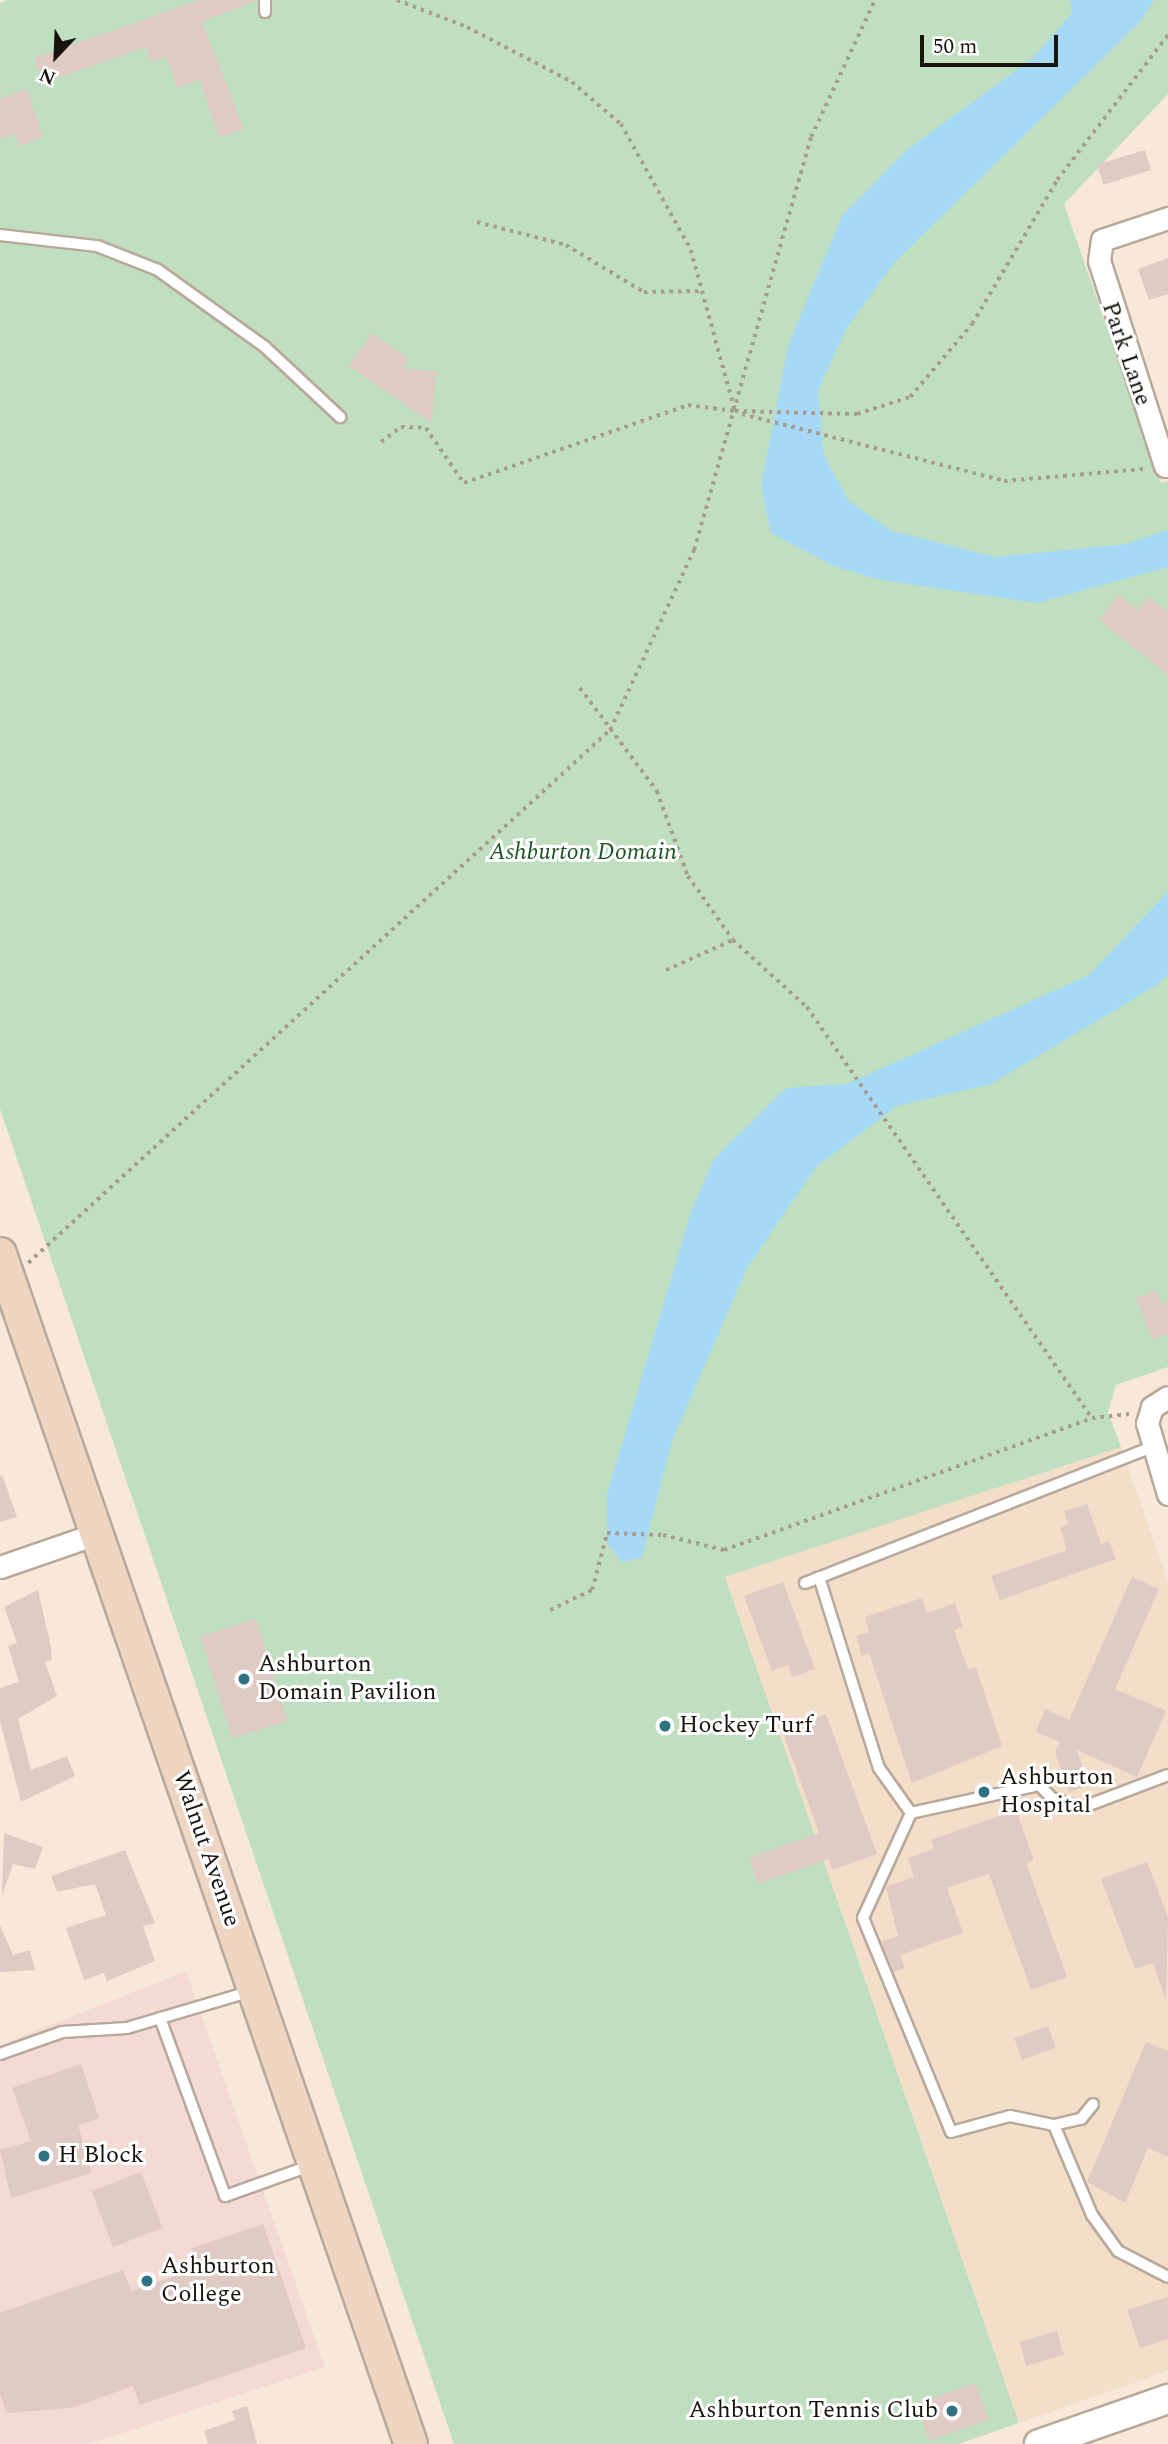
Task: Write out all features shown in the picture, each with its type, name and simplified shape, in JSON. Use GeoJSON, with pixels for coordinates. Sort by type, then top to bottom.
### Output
{"type":"FeatureCollection","features":[{"type":"Feature","properties":{"kind":"main road","name":"Walnut Avenue"},"geometry":{"type":"LineString","coordinates":[[5,1268],[411,2444]]}},
{"type":"Feature","properties":{"kind":"street","name":"Park Lane"},"geometry":{"type":"LineString","coordinates":[[1165,466],[1100,277],[1102,240],[1168,218]]}},
{"type":"Feature","properties":{"kind":"street"},"geometry":{"type":"LineString","coordinates":[[1160,1402],[1147,1423],[1168,1494]]}},
{"type":"Feature","properties":{"kind":"street"},"geometry":{"type":"LineString","coordinates":[[0,1567],[96,1534]]}},
{"type":"Feature","properties":{"kind":"street"},"geometry":{"type":"LineString","coordinates":[[1039,2444],[1168,2399]]}},
{"type":"Feature","properties":{"kind":"lane"},"geometry":{"type":"LineString","coordinates":[[264,0],[265,12]]}},
{"type":"Feature","properties":{"kind":"lane"},"geometry":{"type":"LineString","coordinates":[[0,234],[97,246],[158,270],[256,340],[340,417]]}},
{"type":"Feature","properties":{"kind":"lane"},"geometry":{"type":"LineString","coordinates":[[805,1583],[1152,1447]]}},
{"type":"Feature","properties":{"kind":"lane"},"geometry":{"type":"LineString","coordinates":[[819,1577],[879,1768],[911,1814]]}},
{"type":"Feature","properties":{"kind":"lane"},"geometry":{"type":"LineString","coordinates":[[911,1814],[1039,1785],[1052,1798],[1081,1808],[1168,1776]]}},
{"type":"Feature","properties":{"kind":"lane"},"geometry":{"type":"LineString","coordinates":[[911,1814],[863,1919],[951,2132],[1010,2116],[1054,2125],[1081,2119],[1093,2104]]}},
{"type":"Feature","properties":{"kind":"lane"},"geometry":{"type":"LineString","coordinates":[[0,2054],[62,2032],[127,2028],[254,1990]]}},
{"type":"Feature","properties":{"kind":"lane"},"geometry":{"type":"LineString","coordinates":[[160,2018],[225,2196],[314,2164]]}},
{"type":"Feature","properties":{"kind":"lane"},"geometry":{"type":"LineString","coordinates":[[1054,2125],[1092,2215],[1118,2251],[1168,2277]]}},
{"type":"Feature","properties":{"kind":"path"},"geometry":{"type":"LineString","coordinates":[[397,0],[467,27],[572,82],[621,124],[665,197],[702,291],[735,411]]}},
{"type":"Feature","properties":{"kind":"path"},"geometry":{"type":"LineString","coordinates":[[5,1268],[610,730],[694,550],[811,137],[875,0]]}},
{"type":"Feature","properties":{"kind":"path"},"geometry":{"type":"LineString","coordinates":[[380,442],[401,427],[426,428],[464,484],[688,405],[735,411],[858,414],[909,397],[972,324],[1057,180],[1168,35]]}},
{"type":"Feature","properties":{"kind":"path"},"geometry":{"type":"LineString","coordinates":[[477,222],[566,245],[644,292],[702,291]]}},
{"type":"Feature","properties":{"kind":"path"},"geometry":{"type":"LineString","coordinates":[[735,411],[1004,481],[1165,466]]}},
{"type":"Feature","properties":{"kind":"path"},"geometry":{"type":"LineString","coordinates":[[580,688],[657,791],[688,876],[733,940],[807,1007],[1092,1418]]}},
{"type":"Feature","properties":{"kind":"path"},"geometry":{"type":"LineString","coordinates":[[666,970],[733,940]]}},
{"type":"Feature","properties":{"kind":"path"},"geometry":{"type":"LineString","coordinates":[[550,1610],[592,1590],[607,1532],[663,1535],[724,1549],[1115,1411]]}},
{"type":"Feature","properties":{"kind":"shaded area","name":"Ashburton Hospital"},"geometry":{"type":"Polygon","coordinates":[[[1121,1447],[1168,1582],[1168,2371],[1019,2423],[725,1576],[1121,1447]]]}},
{"type":"Feature","properties":{"kind":"shaded area","name":"Ashburton College"},"geometry":{"type":"Polygon","coordinates":[[[186,1971],[325,2367],[89,2444],[0,2444],[0,2045],[186,1971]]]}},
{"type":"Feature","properties":{"kind":"green space","name":"Ashburton Domain"},"geometry":{"type":"Polygon","coordinates":[[[8,0],[1168,0],[1168,94],[1064,204],[1161,483],[1168,481],[1168,1367],[1116,1385],[1108,1412],[1121,1447],[725,1577],[1019,2423],[959,2444],[454,2444],[0,1109],[0,3],[8,0]]]}},
{"type":"Feature","properties":{"kind":"water"},"geometry":{"type":"Polygon","coordinates":[[[1070,0],[1154,0],[1140,22],[894,263],[846,329],[818,391],[824,456],[849,501],[892,531],[995,557],[1127,544],[1168,530],[1168,567],[1037,603],[881,580],[833,566],[771,533],[761,486],[788,346],[842,216],[908,149],[1032,59],[1072,13],[1070,0]]]}},
{"type":"Feature","properties":{"kind":"water"},"geometry":{"type":"Polygon","coordinates":[[[1168,892],[1168,975],[1157,985],[991,1084],[897,1106],[816,1167],[747,1268],[672,1441],[642,1557],[621,1562],[607,1542],[607,1494],[691,1212],[714,1159],[786,1088],[847,1084],[1089,975],[1168,892]]]}},
{"type":"Feature","properties":{"kind":"building"},"geometry":{"type":"Polygon","coordinates":[[[200,0],[257,0],[202,22],[244,129],[219,137],[200,80],[177,88],[167,57],[151,62],[146,47],[43,83],[34,58],[200,0]]]}},
{"type":"Feature","properties":{"kind":"building"},"geometry":{"type":"Polygon","coordinates":[[[27,89],[43,137],[19,146],[15,134],[0,139],[0,99],[27,89]]]}},
{"type":"Feature","properties":{"kind":"building"},"geometry":{"type":"Polygon","coordinates":[[[1145,150],[1151,170],[1103,185],[1097,165],[1145,150]]]}},
{"type":"Feature","properties":{"kind":"building"},"geometry":{"type":"Polygon","coordinates":[[[1168,258],[1168,294],[1149,300],[1138,269],[1168,258]]]}},
{"type":"Feature","properties":{"kind":"building"},"geometry":{"type":"Polygon","coordinates":[[[372,333],[409,359],[402,369],[436,371],[432,423],[349,366],[372,333]]]}},
{"type":"Feature","properties":{"kind":"building"},"geometry":{"type":"Polygon","coordinates":[[[1119,595],[1138,610],[1148,597],[1168,612],[1168,675],[1099,620],[1119,595]]]}},
{"type":"Feature","properties":{"kind":"building"},"geometry":{"type":"Polygon","coordinates":[[[1156,1290],[1162,1304],[1168,1302],[1168,1334],[1152,1340],[1136,1298],[1156,1290]]]}},
{"type":"Feature","properties":{"kind":"building"},"geometry":{"type":"Polygon","coordinates":[[[2,1475],[17,1517],[0,1522],[0,1476],[2,1475]]]}},
{"type":"Feature","properties":{"kind":"building"},"geometry":{"type":"Polygon","coordinates":[[[1087,1504],[1101,1544],[1109,1541],[1116,1559],[1000,1600],[991,1576],[1067,1550],[1060,1527],[1068,1524],[1064,1511],[1087,1504]]]}},
{"type":"Feature","properties":{"kind":"building"},"geometry":{"type":"Polygon","coordinates":[[[1132,1577],[1159,1589],[1115,1689],[1166,1711],[1137,1777],[1077,1750],[1089,1785],[1069,1792],[1055,1752],[1060,1742],[1036,1732],[1045,1709],[1069,1720],[1132,1577]]]}},
{"type":"Feature","properties":{"kind":"building"},"geometry":{"type":"Polygon","coordinates":[[[783,1582],[815,1669],[792,1677],[788,1665],[772,1671],[744,1596],[783,1582]]]}},
{"type":"Feature","properties":{"kind":"building"},"geometry":{"type":"Polygon","coordinates":[[[38,1590],[51,1647],[52,1660],[45,1662],[57,1696],[18,1719],[31,1770],[67,1756],[75,1776],[21,1802],[0,1721],[0,1688],[19,1682],[8,1646],[17,1643],[4,1607],[38,1590]]]}},
{"type":"Feature","properties":{"kind":"building"},"geometry":{"type":"Polygon","coordinates":[[[922,1598],[927,1613],[955,1603],[963,1627],[954,1630],[968,1669],[976,1667],[1002,1746],[912,1783],[869,1653],[862,1656],[856,1636],[869,1632],[865,1617],[922,1598]]]}},
{"type":"Feature","properties":{"kind":"building","name":"Ashburton Domain Pavilion"},"geometry":{"type":"Polygon","coordinates":[[[256,1619],[287,1721],[232,1738],[201,1636],[256,1619]]]}},
{"type":"Feature","properties":{"kind":"building"},"geometry":{"type":"Polygon","coordinates":[[[826,1714],[877,1854],[832,1870],[829,1859],[758,1884],[749,1858],[819,1833],[782,1730],[826,1714]]]}},
{"type":"Feature","properties":{"kind":"building"},"geometry":{"type":"Polygon","coordinates":[[[1016,1810],[1034,1860],[1026,1863],[1067,1977],[1031,1990],[989,1874],[947,1888],[963,1933],[900,1955],[905,1968],[894,1972],[881,1942],[898,1936],[886,1887],[914,1877],[908,1858],[934,1849],[931,1840],[1016,1810]]]}},
{"type":"Feature","properties":{"kind":"building"},"geometry":{"type":"Polygon","coordinates":[[[4,1833],[43,1847],[35,1869],[13,1864],[2,1896],[4,1833]]]}},
{"type":"Feature","properties":{"kind":"building"},"geometry":{"type":"Polygon","coordinates":[[[125,1850],[155,1923],[143,1926],[155,1961],[107,1981],[104,1973],[84,1980],[66,1928],[106,1915],[95,1884],[57,1892],[51,1876],[125,1850]]]}},
{"type":"Feature","properties":{"kind":"building"},"geometry":{"type":"Polygon","coordinates":[[[1147,1862],[1168,1917],[1166,2000],[1153,1963],[1135,1969],[1101,1879],[1147,1862]]]}},
{"type":"Feature","properties":{"kind":"building"},"geometry":{"type":"Polygon","coordinates":[[[0,1925],[13,1955],[30,1950],[35,1970],[0,1972],[0,1925]]]}},
{"type":"Feature","properties":{"kind":"building"},"geometry":{"type":"Polygon","coordinates":[[[1048,2026],[1056,2048],[1022,2060],[1014,2038],[1048,2026]]]}},
{"type":"Feature","properties":{"kind":"building"},"geometry":{"type":"Polygon","coordinates":[[[1146,2042],[1168,2051],[1168,2157],[1148,2148],[1125,2203],[1087,2182],[1146,2042]]]}},
{"type":"Feature","properties":{"kind":"building"},"geometry":{"type":"Polygon","coordinates":[[[81,2064],[99,2118],[78,2125],[92,2173],[11,2198],[0,2150],[31,2141],[12,2088],[81,2064]]]}},
{"type":"Feature","properties":{"kind":"building"},"geometry":{"type":"Polygon","coordinates":[[[141,2172],[163,2228],[113,2247],[92,2191],[141,2172]]]}},
{"type":"Feature","properties":{"kind":"building"},"geometry":{"type":"Polygon","coordinates":[[[263,2224],[306,2348],[140,2405],[133,2386],[71,2408],[7,2413],[0,2394],[0,2313],[123,2270],[131,2291],[198,2268],[192,2248],[263,2224]]]}},
{"type":"Feature","properties":{"kind":"building"},"geometry":{"type":"Polygon","coordinates":[[[1168,2297],[1168,2339],[1140,2348],[1127,2310],[1168,2297]]]}},
{"type":"Feature","properties":{"kind":"building"},"geometry":{"type":"Polygon","coordinates":[[[1057,2331],[1064,2355],[1026,2366],[1020,2342],[1057,2331]]]}},
{"type":"Feature","properties":{"kind":"building","name":"Ashburton Tennis Club"},"geometry":{"type":"Polygon","coordinates":[[[976,2383],[989,2420],[929,2440],[916,2404],[976,2383]]]}},
{"type":"Feature","properties":{"kind":"building"},"geometry":{"type":"Polygon","coordinates":[[[247,2406],[257,2444],[208,2444],[204,2431],[235,2420],[232,2411],[247,2406]]]}},
{"type":"Feature","properties":{"kind":"place","name":"Ashburton Domain Pavilion"},"geometry":{"type":"Point","coordinates":[244,1679]}},
{"type":"Feature","properties":{"kind":"place","name":"Hockey Turf"},"geometry":{"type":"Point","coordinates":[665,1726]}},
{"type":"Feature","properties":{"kind":"place","name":"Ashburton Hospital"},"geometry":{"type":"Point","coordinates":[984,1792]}},
{"type":"Feature","properties":{"kind":"place","name":"H Block"},"geometry":{"type":"Point","coordinates":[44,2156]}},
{"type":"Feature","properties":{"kind":"place","name":"Ashburton College"},"geometry":{"type":"Point","coordinates":[147,2281]}},
{"type":"Feature","properties":{"kind":"place","name":"Ashburton Tennis Club"},"geometry":{"type":"Point","coordinates":[952,2411]}}]}
